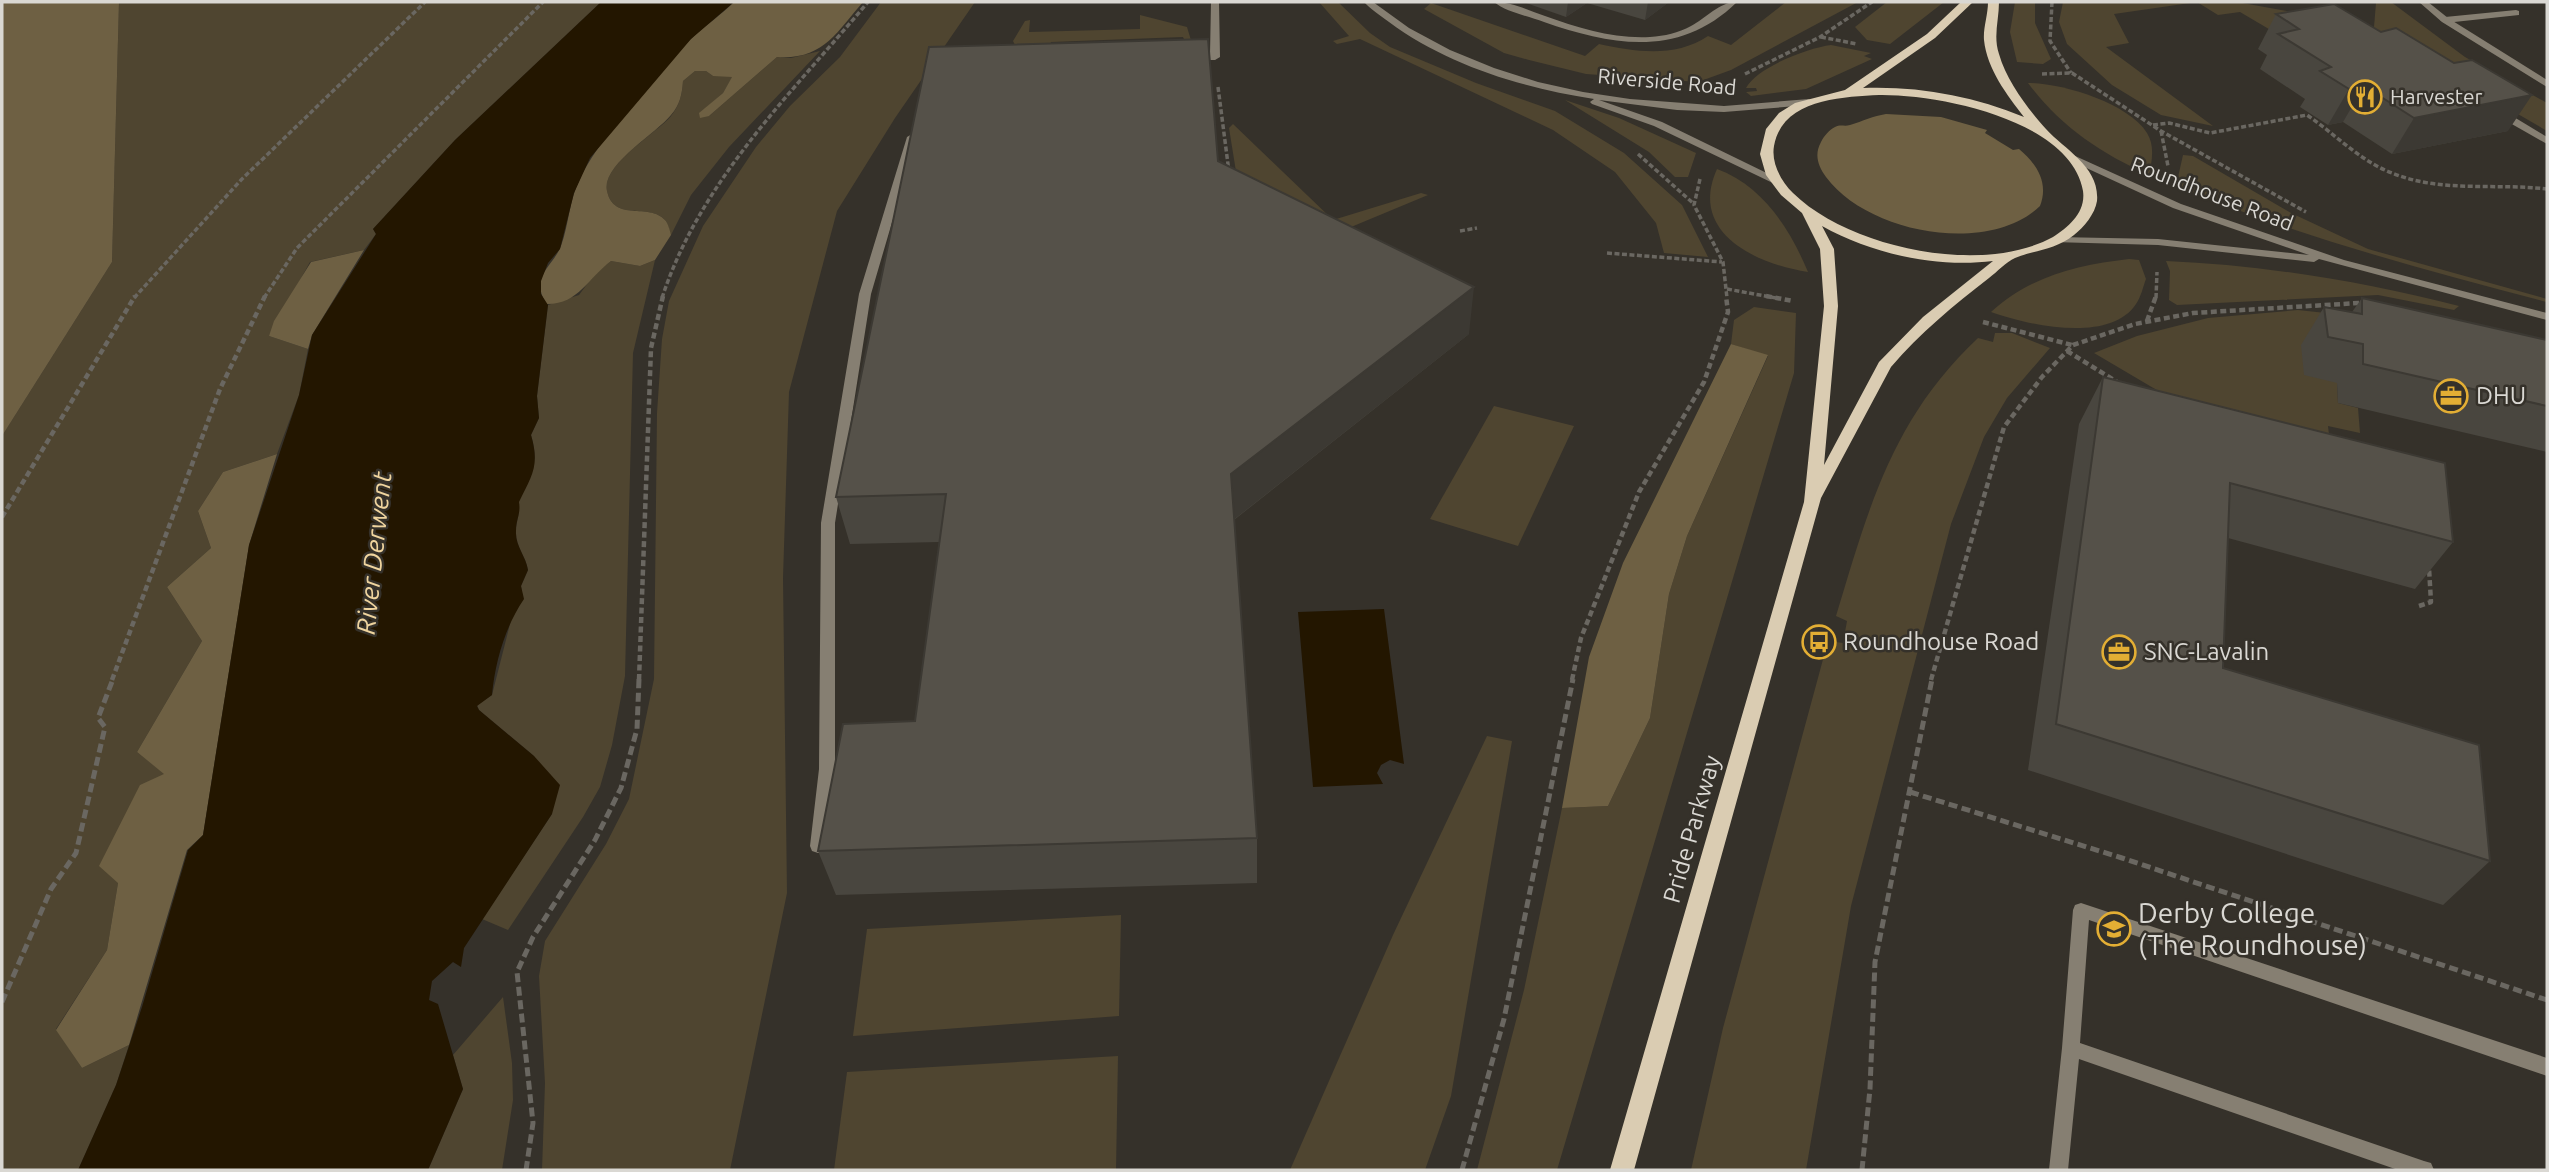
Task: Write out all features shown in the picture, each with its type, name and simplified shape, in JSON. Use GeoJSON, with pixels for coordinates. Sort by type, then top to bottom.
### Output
{"type":"FeatureCollection","features":[{"type":"Feature","properties":{"kind":"main road"},"geometry":{"type":"LineString","coordinates":[[1850,92],[1931,36],[1967,2]]}},
{"type":"Feature","properties":{"kind":"main road"},"geometry":{"type":"LineString","coordinates":[[1994,2],[1990,43],[1999,70],[2020,105],[2053,141],[2073,158],[2090,189],[2089,205],[2070,231],[2030,252],[2010,255],[1954,258],[1895,249],[1852,235],[1807,210],[1777,182],[1768,164],[1768,136],[1787,114],[1809,102],[1850,92],[1896,91],[1956,99],[2010,117],[2053,141]]}},
{"type":"Feature","properties":{"kind":"main road","name":"Pride Parkway"},"geometry":{"type":"LineString","coordinates":[[1622,1170],[1812,502],[1831,306],[1827,248],[1807,210]]}},
{"type":"Feature","properties":{"kind":"main road","name":"Pride Parkway"},"geometry":{"type":"LineString","coordinates":[[1812,502],[1889,359],[1937,313],[2010,255]]}},
{"type":"Feature","properties":{"kind":"street"},"geometry":{"type":"LineString","coordinates":[[1174,59],[1215,57],[1215,2]]}},
{"type":"Feature","properties":{"kind":"street","name":"Riverside Road"},"geometry":{"type":"LineString","coordinates":[[1368,2],[1398,26],[1447,53],[1658,124],[1777,182]]}},
{"type":"Feature","properties":{"kind":"street"},"geometry":{"type":"LineString","coordinates":[[1498,2],[1578,30],[1650,39],[1673,36],[1703,24],[1733,2]]}},
{"type":"Feature","properties":{"kind":"street"},"geometry":{"type":"LineString","coordinates":[[2423,2],[2445,20],[2547,84]]}},
{"type":"Feature","properties":{"kind":"street"},"geometry":{"type":"LineString","coordinates":[[2445,20],[2516,13]]}},
{"type":"Feature","properties":{"kind":"street","name":"Riverside Road"},"geometry":{"type":"LineString","coordinates":[[1564,91],[1644,103],[1726,109],[1809,102]]}},
{"type":"Feature","properties":{"kind":"street"},"geometry":{"type":"LineString","coordinates":[[2493,109],[2547,141]]}},
{"type":"Feature","properties":{"kind":"street"},"geometry":{"type":"LineString","coordinates":[[818,846],[827,769],[828,523],[864,294],[916,125]]}},
{"type":"Feature","properties":{"kind":"street","name":"Roundhouse Road"},"geometry":{"type":"LineString","coordinates":[[2073,158],[2177,206],[2340,262],[2547,317]]}},
{"type":"Feature","properties":{"kind":"street","name":"Roundhouse Road"},"geometry":{"type":"LineString","coordinates":[[2057,240],[2158,242],[2340,262]]}},
{"type":"Feature","properties":{"kind":"street"},"geometry":{"type":"LineString","coordinates":[[2058,1170],[2071,1048],[2081,910],[2547,1066]]}},
{"type":"Feature","properties":{"kind":"street"},"geometry":{"type":"LineString","coordinates":[[2071,1048],[2424,1170]]}},
{"type":"Feature","properties":{"kind":"path"},"geometry":{"type":"LineString","coordinates":[[2,517],[127,305],[241,180],[425,2]]}},
{"type":"Feature","properties":{"kind":"path"},"geometry":{"type":"LineString","coordinates":[[2,1002],[51,890],[76,853],[105,727],[98,718],[216,401],[256,310],[297,248],[542,2]]}},
{"type":"Feature","properties":{"kind":"path"},"geometry":{"type":"LineString","coordinates":[[526,1170],[533,1123],[517,972],[533,937],[595,840],[616,798],[637,729],[651,348],[656,309],[682,244],[701,207],[744,147],[868,2]]}},
{"type":"Feature","properties":{"kind":"path"},"geometry":{"type":"LineString","coordinates":[[1820,37],[1872,2]]}},
{"type":"Feature","properties":{"kind":"path"},"geometry":{"type":"LineString","coordinates":[[2052,2],[2047,26],[2050,50],[2071,73],[2152,125],[2309,214]]}},
{"type":"Feature","properties":{"kind":"path"},"geometry":{"type":"LineString","coordinates":[[1215,57],[1229,174]]}},
{"type":"Feature","properties":{"kind":"path"},"geometry":{"type":"LineString","coordinates":[[2035,74],[2071,73]]}},
{"type":"Feature","properties":{"kind":"path"},"geometry":{"type":"LineString","coordinates":[[2152,125],[2169,122],[2210,133],[2307,115],[2329,128],[2360,156],[2401,177],[2437,183],[2547,189]]}},
{"type":"Feature","properties":{"kind":"path"},"geometry":{"type":"LineString","coordinates":[[1460,231],[1477,228]]}},
{"type":"Feature","properties":{"kind":"path"},"geometry":{"type":"LineString","coordinates":[[1462,1170],[1504,1019],[1581,638],[1639,492],[1704,382],[1728,312],[1723,262],[1607,253]]}},
{"type":"Feature","properties":{"kind":"path"},"geometry":{"type":"LineString","coordinates":[[1862,1170],[1870,1089],[1875,962],[1930,685],[2004,427],[2042,377],[2073,345],[2135,324],[2193,313],[2335,302],[2370,304]]}},
{"type":"Feature","properties":{"kind":"path"},"geometry":{"type":"LineString","coordinates":[[2067,351],[2125,386]]}},
{"type":"Feature","properties":{"kind":"path"},"geometry":{"type":"LineString","coordinates":[[2419,606],[2431,602],[2429,560]]}},
{"type":"Feature","properties":{"kind":"path"},"geometry":{"type":"LineString","coordinates":[[1910,792],[2122,858],[2547,1000]]}},
{"type":"Feature","properties":{"kind":"shaded area"},"geometry":{"type":"Polygon","coordinates":[[[2,2],[119,2],[112,262],[2,436],[2,2]]]}},
{"type":"Feature","properties":{"kind":"shaded area"},"geometry":{"type":"Polygon","coordinates":[[[119,2],[601,2],[455,140],[373,229],[376,234],[364,250],[310,262],[269,336],[308,349],[299,395],[277,454],[223,472],[198,511],[211,548],[167,587],[202,641],[137,752],[165,774],[118,883],[107,950],[56,1029],[82,1068],[129,1045],[116,1085],[78,1170],[2,1170],[2,436],[112,262],[119,2]]]}},
{"type":"Feature","properties":{"kind":"shaded area"},"geometry":{"type":"Polygon","coordinates":[[[734,2],[863,2],[827,42],[806,54],[777,57],[709,116],[700,118],[699,113],[723,93],[732,77],[695,71],[683,81],[680,99],[674,111],[621,160],[607,181],[611,201],[624,209],[658,215],[666,221],[671,235],[655,260],[640,266],[611,261],[575,295],[557,303],[546,304],[540,286],[541,279],[561,246],[574,195],[589,162],[615,124],[664,67],[693,37],[734,2]]]}},
{"type":"Feature","properties":{"kind":"shaded area"},"geometry":{"type":"Polygon","coordinates":[[[881,2],[975,2],[895,118],[837,211],[789,392],[783,578],[787,893],[730,1170],[542,1170],[545,1083],[539,976],[545,941],[606,844],[629,799],[654,679],[657,413],[662,339],[669,301],[703,226],[756,147],[790,106],[840,57],[881,2]]]}},
{"type":"Feature","properties":{"kind":"shaded area"},"geometry":{"type":"Polygon","coordinates":[[[1319,2],[1338,2],[1370,33],[1390,47],[1476,83],[1555,111],[1624,153],[1682,205],[1708,257],[1664,253],[1656,223],[1615,172],[1553,130],[1360,39],[1337,44],[1333,41],[1349,36],[1319,2]]]}},
{"type":"Feature","properties":{"kind":"shaded area"},"geometry":{"type":"Polygon","coordinates":[[[1786,2],[1858,2],[1731,70],[1698,82],[1586,74],[1529,60],[1504,53],[1424,9],[1431,3],[1585,56],[1599,44],[1641,51],[1669,50],[1682,48],[1708,36],[1731,45],[1786,2]]]}},
{"type":"Feature","properties":{"kind":"shaded area"},"geometry":{"type":"Polygon","coordinates":[[[1887,2],[1944,2],[1890,44],[1867,40],[1855,27],[1887,2]]]}},
{"type":"Feature","properties":{"kind":"shaded area"},"geometry":{"type":"Polygon","coordinates":[[[2015,2],[2035,2],[2035,23],[2051,59],[2043,64],[2017,62],[2010,32],[2015,2]]]}},
{"type":"Feature","properties":{"kind":"shaded area"},"geometry":{"type":"Polygon","coordinates":[[[2063,2],[2197,2],[2114,14],[2129,43],[2106,47],[2213,126],[2161,115],[2112,85],[2067,44],[2059,22],[2063,2]]]}},
{"type":"Feature","properties":{"kind":"shaded area"},"geometry":{"type":"Polygon","coordinates":[[[2197,2],[2237,2],[2374,27],[2374,2],[2391,2],[2465,57],[2547,103],[2547,131],[2425,60],[2279,35],[2240,12],[2218,15],[2197,2]]]}},
{"type":"Feature","properties":{"kind":"shaded area"},"geometry":{"type":"Polygon","coordinates":[[[1140,15],[1187,27],[1193,47],[1188,48],[1183,37],[1051,42],[1048,56],[1016,47],[1013,41],[1025,21],[1030,20],[1029,32],[1140,29],[1140,15]]]}},
{"type":"Feature","properties":{"kind":"shaded area"},"geometry":{"type":"Polygon","coordinates":[[[1831,45],[1871,53],[1864,56],[1872,59],[1806,89],[1751,96],[1746,92],[1757,91],[1756,88],[1746,88],[1752,80],[1772,66],[1797,54],[1831,45]]]}},
{"type":"Feature","properties":{"kind":"shaded area"},"geometry":{"type":"Polygon","coordinates":[[[820,51],[729,147],[691,195],[671,235],[666,221],[658,215],[624,209],[611,201],[607,181],[612,171],[671,116],[677,108],[683,81],[695,71],[706,71],[713,76],[733,76],[723,93],[700,113],[709,116],[777,57],[791,58],[820,51]]]}},
{"type":"Feature","properties":{"kind":"shaded area"},"geometry":{"type":"Polygon","coordinates":[[[2028,83],[2058,87],[2093,97],[2110,104],[2138,122],[2150,138],[2152,154],[2149,175],[2082,137],[2040,98],[2028,83]]]}},
{"type":"Feature","properties":{"kind":"shaded area"},"geometry":{"type":"Polygon","coordinates":[[[1565,100],[1619,118],[1696,153],[1688,177],[1675,177],[1649,152],[1565,100]]]}},
{"type":"Feature","properties":{"kind":"shaded area"},"geometry":{"type":"Polygon","coordinates":[[[1886,114],[1941,117],[1987,130],[1985,133],[2013,150],[2019,149],[2040,174],[2043,190],[2040,206],[2018,221],[1990,230],[1960,234],[1898,224],[1869,212],[1845,196],[1826,177],[1817,156],[1824,138],[1835,127],[1886,114]]]}},
{"type":"Feature","properties":{"kind":"shaded area"},"geometry":{"type":"Polygon","coordinates":[[[1233,124],[1333,220],[1421,193],[1428,195],[1327,237],[1238,184],[1229,128],[1233,124]]]}},
{"type":"Feature","properties":{"kind":"shaded area"},"geometry":{"type":"Polygon","coordinates":[[[2183,155],[2193,156],[2291,213],[2368,249],[2547,299],[2547,302],[2313,236],[2176,186],[2183,155]]]}},
{"type":"Feature","properties":{"kind":"shaded area"},"geometry":{"type":"Polygon","coordinates":[[[1717,169],[1748,186],[1773,211],[1793,240],[1808,272],[1768,262],[1749,253],[1732,242],[1719,228],[1712,211],[1710,191],[1717,169]]]}},
{"type":"Feature","properties":{"kind":"shaded area"},"geometry":{"type":"Polygon","coordinates":[[[364,250],[312,335],[308,349],[269,336],[274,321],[311,262],[364,250]]]}},
{"type":"Feature","properties":{"kind":"shaded area"},"geometry":{"type":"Polygon","coordinates":[[[2129,259],[2139,260],[2146,279],[2142,292],[2136,304],[2124,316],[2107,324],[2088,328],[2046,326],[1991,312],[2022,289],[2056,274],[2129,259]]]}},
{"type":"Feature","properties":{"kind":"shaded area"},"geometry":{"type":"Polygon","coordinates":[[[655,260],[633,353],[625,676],[612,745],[600,787],[508,930],[482,919],[552,814],[534,756],[479,710],[477,705],[492,695],[512,616],[523,599],[521,586],[528,570],[516,536],[518,502],[534,462],[531,435],[539,418],[537,396],[548,305],[579,295],[596,272],[611,261],[640,266],[655,260]]]}},
{"type":"Feature","properties":{"kind":"shaded area"},"geometry":{"type":"Polygon","coordinates":[[[2166,261],[2240,266],[2314,276],[2459,306],[2454,310],[2378,295],[2177,305],[2169,300],[2170,271],[2166,261]]]}},
{"type":"Feature","properties":{"kind":"shaded area"},"geometry":{"type":"Polygon","coordinates":[[[1754,307],[1796,313],[1794,373],[1557,1170],[1477,1170],[1524,990],[1562,808],[1608,806],[1650,718],[1669,594],[1687,536],[1768,356],[1731,344],[1734,320],[1754,307]]]}},
{"type":"Feature","properties":{"kind":"shaded area"},"geometry":{"type":"Polygon","coordinates":[[[2298,310],[2473,329],[2337,383],[2338,403],[2358,408],[2360,433],[2328,426],[2331,452],[2172,399],[2094,353],[2137,336],[2208,318],[2298,310]]]}},
{"type":"Feature","properties":{"kind":"shaded area"},"geometry":{"type":"Polygon","coordinates":[[[1995,333],[2012,333],[2050,348],[2007,398],[1984,437],[1951,524],[1851,906],[1806,1170],[1691,1170],[1723,1028],[1828,641],[1843,643],[1847,621],[1836,616],[1873,501],[1887,466],[1924,400],[1978,338],[1993,342],[1995,333]]]}},
{"type":"Feature","properties":{"kind":"shaded area"},"geometry":{"type":"Polygon","coordinates":[[[1731,344],[1768,355],[1687,536],[1669,594],[1650,718],[1608,806],[1562,808],[1589,657],[1623,563],[1731,344]]]}},
{"type":"Feature","properties":{"kind":"shaded area"},"geometry":{"type":"Polygon","coordinates":[[[1494,406],[1574,426],[1518,546],[1430,519],[1494,406]]]}},
{"type":"Feature","properties":{"kind":"shaded area"},"geometry":{"type":"Polygon","coordinates":[[[277,454],[249,545],[203,835],[187,850],[129,1045],[82,1068],[56,1030],[107,950],[118,883],[99,866],[140,785],[164,774],[137,752],[202,641],[167,587],[211,548],[198,511],[223,472],[277,454]]]}},
{"type":"Feature","properties":{"kind":"shaded area"},"geometry":{"type":"Polygon","coordinates":[[[1487,736],[1512,741],[1451,1096],[1425,1170],[1290,1170],[1393,935],[1487,736]]]}},
{"type":"Feature","properties":{"kind":"shaded area"},"geometry":{"type":"Polygon","coordinates":[[[1121,915],[1119,1016],[853,1036],[867,929],[1121,915]]]}},
{"type":"Feature","properties":{"kind":"shaded area"},"geometry":{"type":"Polygon","coordinates":[[[503,997],[512,1063],[513,1100],[502,1170],[428,1170],[463,1089],[453,1055],[503,997]]]}},
{"type":"Feature","properties":{"kind":"shaded area"},"geometry":{"type":"Polygon","coordinates":[[[1118,1056],[1116,1170],[834,1170],[847,1072],[1118,1056]]]}},
{"type":"Feature","properties":{"kind":"water","name":"River Derwent"},"geometry":{"type":"Polygon","coordinates":[[[601,2],[734,2],[691,39],[590,158],[574,193],[560,249],[548,263],[541,281],[541,294],[548,305],[537,396],[539,418],[531,435],[535,463],[519,502],[516,527],[517,541],[528,570],[521,586],[524,599],[511,621],[502,645],[492,695],[477,706],[534,756],[560,785],[552,814],[464,948],[461,967],[453,962],[432,981],[429,1000],[438,1004],[463,1089],[428,1170],[78,1170],[116,1085],[188,850],[203,835],[249,545],[299,395],[312,335],[376,234],[373,229],[455,140],[601,2]]]}},
{"type":"Feature","properties":{"kind":"water"},"geometry":{"type":"Polygon","coordinates":[[[1384,609],[1404,764],[1390,760],[1381,765],[1377,773],[1383,784],[1313,787],[1298,612],[1384,609]]]}},
{"type":"Feature","properties":{"kind":"building"},"geometry":{"type":"Polygon","coordinates":[[[2334,4],[2381,32],[2396,28],[2454,63],[2472,60],[2532,95],[2414,118],[2364,86],[2349,89],[2320,71],[2331,67],[2278,34],[2299,29],[2276,14],[2334,4]]]}},
{"type":"Feature","properties":{"kind":"building"},"geometry":{"type":"Polygon","coordinates":[[[1208,39],[1218,161],[1474,287],[1231,474],[1257,838],[818,851],[843,724],[915,721],[946,494],[836,497],[929,47],[1208,39]]]}},
{"type":"Feature","properties":{"kind":"building"},"geometry":{"type":"Polygon","coordinates":[[[2362,298],[2547,340],[2547,406],[2363,364],[2363,344],[2328,337],[2324,307],[2362,314],[2362,298]]]}},
{"type":"Feature","properties":{"kind":"building"},"geometry":{"type":"Polygon","coordinates":[[[2103,377],[2445,463],[2453,542],[2230,483],[2223,668],[2479,745],[2490,861],[2056,724],[2103,377]]]}},
{"type":"Feature","properties":{"kind":"place","name":"Harvester"},"geometry":{"type":"Point","coordinates":[2365,97]}},
{"type":"Feature","properties":{"kind":"place","name":"DHU"},"geometry":{"type":"Point","coordinates":[2451,396]}},
{"type":"Feature","properties":{"kind":"place","name":"Roundhouse Road"},"geometry":{"type":"Point","coordinates":[1819,642]}},
{"type":"Feature","properties":{"kind":"place","name":"SNC-Lavalin"},"geometry":{"type":"Point","coordinates":[2119,652]}},
{"type":"Feature","properties":{"kind":"place","name":"Derby College (The Roundhouse)"},"geometry":{"type":"Point","coordinates":[2114,929]}}]}
